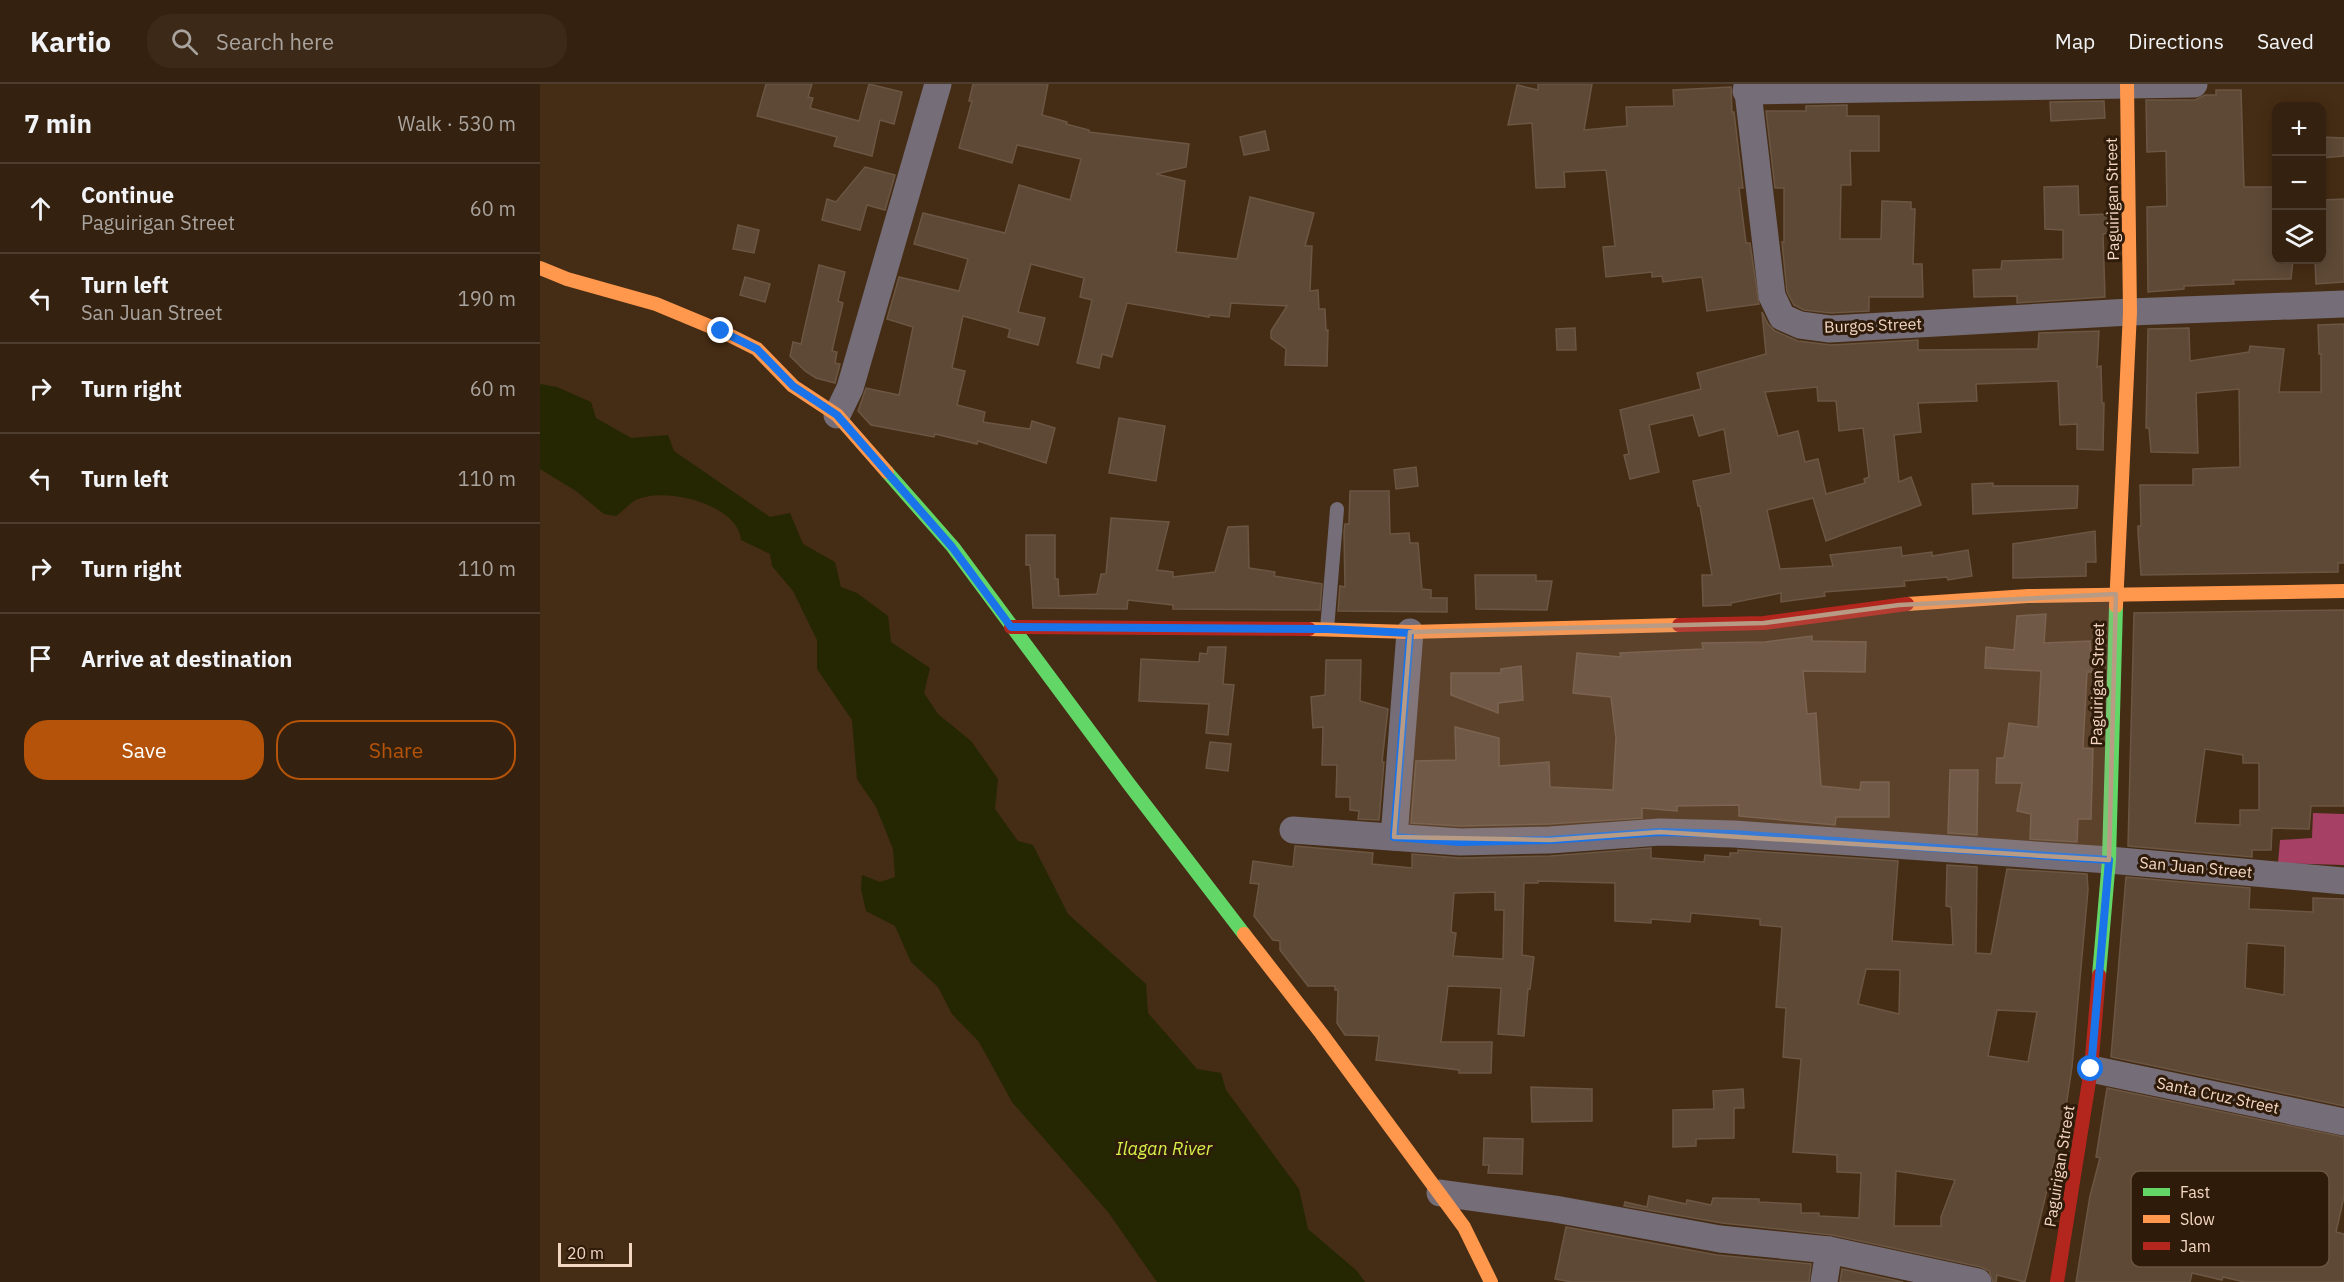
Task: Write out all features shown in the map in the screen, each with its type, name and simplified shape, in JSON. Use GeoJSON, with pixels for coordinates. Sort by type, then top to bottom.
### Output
{"type":"FeatureCollection","features":[{"type":"Feature","properties":{"kind":"street"},"geometry":{"type":"LineString","coordinates":[[837,415],[854,378],[938,84]]}},
{"type":"Feature","properties":{"kind":"street"},"geometry":{"type":"LineString","coordinates":[[1747,88],[2194,84]]}},
{"type":"Feature","properties":{"kind":"street","name":"Paguirigan Street"},"geometry":{"type":"LineString","coordinates":[[2057,1282],[2091,1069],[2109,860],[2116,594],[2130,312],[2127,85]]}},
{"type":"Feature","properties":{"kind":"street","name":"Burgos Street"},"geometry":{"type":"LineString","coordinates":[[1747,88],[1772,296],[1782,317],[1800,325],[1830,329],[2130,312]]}},
{"type":"Feature","properties":{"kind":"street"},"geometry":{"type":"LineString","coordinates":[[540,268],[567,279],[656,304],[748,344],[757,349],[793,386],[837,415],[952,547],[1440,1193],[1464,1227],[1491,1282]]}},
{"type":"Feature","properties":{"kind":"street"},"geometry":{"type":"LineString","coordinates":[[2130,312],[2344,304]]}},
{"type":"Feature","properties":{"kind":"street"},"geometry":{"type":"LineString","coordinates":[[1011,627],[1327,629],[1410,633],[1764,623],[1899,605],[2028,597],[2344,591]]}},
{"type":"Feature","properties":{"kind":"street"},"geometry":{"type":"LineString","coordinates":[[1394,837],[1410,633]]}},
{"type":"Feature","properties":{"kind":"street","name":"San Juan Street"},"geometry":{"type":"LineString","coordinates":[[1293,830],[1460,842],[1670,832],[1734,834],[2109,860],[2344,881]]}},
{"type":"Feature","properties":{"kind":"street","name":"Santa Cruz Street"},"geometry":{"type":"LineString","coordinates":[[2091,1069],[2344,1122]]}},
{"type":"Feature","properties":{"kind":"street"},"geometry":{"type":"LineString","coordinates":[[1440,1193],[1555,1209],[1720,1239],[1829,1250],[1978,1282]]}},
{"type":"Feature","properties":{"kind":"street"},"geometry":{"type":"LineString","coordinates":[[1824,1282],[1829,1250]]}},
{"type":"Feature","properties":{"kind":"lane"},"geometry":{"type":"LineString","coordinates":[[1327,629],[1337,509]]}},
{"type":"Feature","properties":{"kind":"highlighted area"},"geometry":{"type":"Polygon","coordinates":[[[2116,594],[2109,860],[1660,832],[1550,840],[1394,837],[1410,632],[1764,623],[1899,605],[2116,594]]]}},
{"type":"Feature","properties":{"kind":"shaded area"},"geometry":{"type":"Polygon","coordinates":[[[2313,813],[2344,814],[2344,865],[2278,863],[2280,840],[2312,838],[2313,813]]]}},
{"type":"Feature","properties":{"kind":"water","name":"Ilagan River"},"geometry":{"type":"Polygon","coordinates":[[[540,384],[557,387],[591,402],[596,418],[631,438],[668,435],[674,451],[770,517],[790,513],[803,544],[835,562],[841,587],[857,593],[888,616],[891,642],[930,668],[924,693],[938,714],[971,741],[998,779],[995,809],[1018,841],[1033,845],[1068,914],[1146,984],[1148,1013],[1197,1069],[1221,1073],[1226,1090],[1299,1189],[1308,1229],[1357,1271],[1365,1282],[1157,1282],[1108,1212],[1012,1102],[979,1042],[952,1014],[938,987],[911,962],[895,926],[866,911],[861,889],[862,875],[880,882],[895,877],[893,849],[876,807],[857,779],[852,720],[817,669],[817,640],[793,591],[772,566],[770,554],[741,540],[737,527],[727,516],[697,501],[662,495],[647,497],[634,501],[616,516],[604,514],[576,491],[540,469],[540,384]]]}},
{"type":"Feature","properties":{"kind":"building"},"geometry":{"type":"Polygon","coordinates":[[[766,84],[812,84],[808,97],[813,98],[810,108],[859,121],[869,84],[902,92],[894,124],[880,120],[872,156],[834,146],[837,137],[757,116],[766,84]]]}},
{"type":"Feature","properties":{"kind":"building"},"geometry":{"type":"Polygon","coordinates":[[[973,84],[1048,84],[1042,115],[1067,122],[1066,124],[1089,130],[1089,132],[1189,144],[1186,167],[1156,174],[1185,181],[1176,252],[1237,259],[1250,197],[1314,213],[1305,246],[1312,246],[1310,291],[1318,290],[1319,309],[1325,309],[1326,330],[1328,330],[1327,366],[1285,365],[1286,349],[1271,338],[1271,331],[1287,306],[1231,303],[1229,317],[1209,315],[1209,317],[1127,303],[1112,357],[1102,354],[1099,368],[1077,363],[1092,300],[1080,297],[1084,278],[1031,264],[1018,312],[1045,318],[1038,345],[1008,337],[1010,329],[963,316],[952,368],[965,371],[957,405],[985,412],[983,422],[1030,429],[1032,421],[1055,428],[1046,463],[978,441],[977,444],[935,434],[934,437],[871,425],[858,411],[866,388],[899,395],[913,327],[887,319],[899,277],[959,291],[968,259],[914,244],[923,213],[1005,233],[1019,185],[1070,200],[1081,159],[1017,145],[1012,163],[959,148],[972,101],[969,101],[973,84]]]}},
{"type":"Feature","properties":{"kind":"building"},"geometry":{"type":"Polygon","coordinates":[[[1538,84],[1592,84],[1584,130],[1627,126],[1626,107],[1674,106],[1673,90],[1731,87],[1732,112],[1734,112],[1743,188],[1739,188],[1746,243],[1750,243],[1759,304],[1707,311],[1702,277],[1663,282],[1662,276],[1652,277],[1652,272],[1606,277],[1603,247],[1615,246],[1606,170],[1564,172],[1565,187],[1536,188],[1532,123],[1508,125],[1517,85],[1538,90],[1538,84]]]}},
{"type":"Feature","properties":{"kind":"building"},"geometry":{"type":"Polygon","coordinates":[[[2216,90],[2241,90],[2244,187],[2272,187],[2272,264],[2293,264],[2291,279],[2233,280],[2234,284],[2184,286],[2184,289],[2148,292],[2147,207],[2167,206],[2166,151],[2147,152],[2146,100],[2195,100],[2205,95],[2216,95],[2216,90]]]}},
{"type":"Feature","properties":{"kind":"building"},"geometry":{"type":"Polygon","coordinates":[[[2104,101],[2105,118],[2051,121],[2050,102],[2104,101]]]}},
{"type":"Feature","properties":{"kind":"building"},"geometry":{"type":"Polygon","coordinates":[[[1847,105],[1847,116],[1879,116],[1879,151],[1850,151],[1851,185],[1841,185],[1840,239],[1881,239],[1882,201],[1911,202],[1911,209],[1915,209],[1913,264],[1922,264],[1923,297],[1869,297],[1869,311],[1831,313],[1804,310],[1794,305],[1787,292],[1782,242],[1784,242],[1784,188],[1775,188],[1766,111],[1806,111],[1806,106],[1847,105]]]}},
{"type":"Feature","properties":{"kind":"building"},"geometry":{"type":"Polygon","coordinates":[[[1265,131],[1269,150],[1244,155],[1240,137],[1265,131]]]}},
{"type":"Feature","properties":{"kind":"building"},"geometry":{"type":"Polygon","coordinates":[[[2326,137],[2344,138],[2344,156],[2326,158],[2326,137]]]}},
{"type":"Feature","properties":{"kind":"building"},"geometry":{"type":"Polygon","coordinates":[[[865,167],[895,175],[885,210],[867,205],[860,230],[822,220],[827,199],[836,202],[865,167]]]}},
{"type":"Feature","properties":{"kind":"building"},"geometry":{"type":"Polygon","coordinates":[[[2078,186],[2079,215],[2109,214],[2110,233],[2103,234],[2105,297],[2017,303],[2017,296],[1974,297],[1973,270],[2001,269],[2002,261],[2063,259],[2063,230],[2045,229],[2044,187],[2078,186]]]}},
{"type":"Feature","properties":{"kind":"building"},"geometry":{"type":"Polygon","coordinates":[[[2344,199],[2344,282],[2316,284],[2315,264],[2326,264],[2326,200],[2344,199]]]}},
{"type":"Feature","properties":{"kind":"building"},"geometry":{"type":"Polygon","coordinates":[[[738,225],[759,230],[754,253],[733,249],[738,225]]]}},
{"type":"Feature","properties":{"kind":"building"},"geometry":{"type":"Polygon","coordinates":[[[819,265],[845,272],[838,301],[843,303],[832,351],[837,352],[835,363],[840,364],[835,383],[816,378],[790,356],[793,342],[801,344],[819,265]]]}},
{"type":"Feature","properties":{"kind":"building"},"geometry":{"type":"Polygon","coordinates":[[[745,277],[770,284],[765,302],[740,295],[745,277]]]}},
{"type":"Feature","properties":{"kind":"building"},"geometry":{"type":"Polygon","coordinates":[[[1762,312],[1768,324],[1775,331],[1798,341],[1831,345],[1918,340],[1918,350],[2038,349],[2039,333],[2099,331],[2097,367],[2101,366],[2102,403],[2104,403],[2103,450],[2077,449],[2077,424],[2060,425],[2058,381],[1976,384],[1977,401],[1918,403],[1921,432],[1894,435],[1899,482],[1911,477],[1921,505],[1826,541],[1813,498],[1767,510],[1780,569],[1833,566],[1830,555],[1901,547],[1902,556],[1932,552],[1932,556],[1968,550],[1972,576],[1948,580],[1947,577],[1904,581],[1905,586],[1824,592],[1825,596],[1781,602],[1781,593],[1731,603],[1731,605],[1703,606],[1702,575],[1712,575],[1700,506],[1698,506],[1693,481],[1731,473],[1724,429],[1699,436],[1693,415],[1649,425],[1659,472],[1630,479],[1624,455],[1629,454],[1620,410],[1701,389],[1697,373],[1766,354],[1762,312]],[[1817,387],[1765,392],[1778,436],[1798,431],[1805,462],[1818,459],[1826,494],[1865,483],[1864,479],[1869,477],[1863,428],[1839,431],[1836,401],[1818,401],[1817,387]]]}},
{"type":"Feature","properties":{"kind":"building"},"geometry":{"type":"Polygon","coordinates":[[[2344,324],[2344,563],[2338,563],[2338,572],[2141,575],[2138,532],[2138,526],[2141,526],[2140,485],[2193,485],[2193,469],[2240,467],[2239,389],[2196,393],[2198,453],[2151,452],[2149,428],[2146,428],[2148,329],[2189,328],[2190,361],[2249,352],[2250,346],[2284,349],[2279,392],[2321,392],[2318,325],[2344,324]]]}},
{"type":"Feature","properties":{"kind":"building"},"geometry":{"type":"Polygon","coordinates":[[[1575,328],[1576,350],[1557,350],[1556,329],[1575,328]]]}},
{"type":"Feature","properties":{"kind":"building"},"geometry":{"type":"Polygon","coordinates":[[[1119,418],[1165,426],[1156,481],[1109,473],[1119,418]]]}},
{"type":"Feature","properties":{"kind":"building"},"geometry":{"type":"Polygon","coordinates":[[[1416,467],[1418,486],[1396,489],[1394,470],[1416,467]]]}},
{"type":"Feature","properties":{"kind":"building"},"geometry":{"type":"Polygon","coordinates":[[[1993,483],[1993,486],[2078,486],[2077,508],[1973,514],[1972,484],[1993,483]]]}},
{"type":"Feature","properties":{"kind":"building"},"geometry":{"type":"Polygon","coordinates":[[[1350,491],[1389,491],[1390,534],[1409,533],[1410,543],[1418,543],[1422,589],[1431,590],[1431,598],[1447,598],[1447,612],[1338,611],[1340,586],[1345,587],[1344,532],[1345,524],[1349,524],[1350,491]]]}},
{"type":"Feature","properties":{"kind":"building"},"geometry":{"type":"Polygon","coordinates":[[[1111,518],[1169,522],[1157,570],[1173,572],[1173,577],[1215,572],[1228,527],[1248,526],[1249,568],[1275,572],[1274,576],[1322,584],[1320,610],[1173,609],[1173,605],[1128,600],[1127,609],[1033,608],[1030,565],[1026,565],[1026,535],[1055,535],[1055,579],[1058,579],[1059,596],[1097,594],[1101,574],[1106,574],[1111,518]]]}},
{"type":"Feature","properties":{"kind":"building"},"geometry":{"type":"Polygon","coordinates":[[[2095,531],[2096,562],[2086,562],[2086,576],[2013,578],[2013,544],[2095,531]]]}},
{"type":"Feature","properties":{"kind":"building"},"geometry":{"type":"Polygon","coordinates":[[[1475,575],[1536,575],[1536,581],[1552,581],[1547,610],[1476,609],[1475,575]]]}},
{"type":"Feature","properties":{"kind":"building"},"geometry":{"type":"Polygon","coordinates":[[[2344,610],[2344,806],[2311,806],[2309,829],[2272,828],[2271,850],[2252,850],[2252,857],[2128,846],[2134,613],[2344,610]],[[2205,749],[2195,823],[2240,825],[2240,810],[2259,810],[2259,763],[2243,763],[2243,755],[2205,749]]]}},
{"type":"Feature","properties":{"kind":"building"},"geometry":{"type":"Polygon","coordinates":[[[2046,614],[2044,643],[2090,641],[2092,672],[2087,672],[2083,748],[2093,749],[2091,819],[2078,819],[2077,842],[2030,839],[2031,814],[2017,811],[2022,783],[1996,783],[1997,758],[2004,758],[2009,723],[2038,727],[2041,671],[1985,668],[1986,647],[2014,650],[2017,616],[2046,614]]]}},
{"type":"Feature","properties":{"kind":"building"},"geometry":{"type":"Polygon","coordinates":[[[1812,636],[1812,641],[1866,642],[1865,672],[1803,671],[1807,714],[1816,713],[1821,786],[1860,790],[1861,782],[1889,782],[1889,817],[1836,817],[1835,825],[1739,816],[1739,805],[1677,806],[1677,811],[1642,808],[1642,818],[1549,824],[1460,826],[1411,823],[1416,761],[1456,760],[1455,727],[1499,738],[1499,766],[1549,762],[1550,787],[1613,790],[1616,738],[1611,697],[1573,693],[1577,653],[1621,657],[1620,653],[1703,649],[1702,643],[1765,642],[1812,636]]]}},
{"type":"Feature","properties":{"kind":"building"},"geometry":{"type":"Polygon","coordinates":[[[1208,647],[1226,647],[1223,684],[1234,685],[1228,735],[1206,733],[1209,704],[1139,701],[1141,659],[1199,662],[1200,653],[1207,654],[1208,647]]]}},
{"type":"Feature","properties":{"kind":"building"},"geometry":{"type":"Polygon","coordinates":[[[1326,660],[1361,660],[1360,701],[1388,709],[1379,820],[1358,819],[1359,811],[1350,810],[1350,797],[1336,797],[1337,765],[1322,765],[1323,727],[1313,728],[1311,697],[1325,695],[1326,660]]]}},
{"type":"Feature","properties":{"kind":"building"},"geometry":{"type":"Polygon","coordinates":[[[1521,666],[1523,700],[1498,703],[1498,713],[1451,695],[1451,673],[1501,673],[1501,669],[1521,666]]]}},
{"type":"Feature","properties":{"kind":"building"},"geometry":{"type":"Polygon","coordinates":[[[1210,742],[1231,744],[1228,771],[1206,768],[1210,742]]]}},
{"type":"Feature","properties":{"kind":"building"},"geometry":{"type":"Polygon","coordinates":[[[1950,770],[1978,770],[1977,835],[1948,833],[1950,770]]]}},
{"type":"Feature","properties":{"kind":"building"},"geometry":{"type":"Polygon","coordinates":[[[1295,846],[1373,853],[1372,864],[1412,868],[1412,854],[1460,858],[1550,856],[1651,848],[1651,858],[1704,862],[1705,855],[1730,857],[1730,853],[1738,853],[1738,850],[1898,861],[1892,941],[1953,945],[1951,907],[1946,906],[1947,865],[1977,867],[1976,953],[1991,954],[2007,869],[2087,874],[2088,890],[2072,1067],[2060,1147],[2058,1147],[2052,1169],[2025,1282],[1997,1275],[1996,1282],[1993,1282],[1989,1271],[1981,1267],[1832,1235],[1722,1223],[1624,1206],[1625,1202],[1647,1207],[1649,1196],[1686,1204],[1687,1200],[1711,1205],[1713,1198],[1759,1199],[1759,1202],[1801,1204],[1801,1213],[1859,1218],[1861,1173],[1837,1172],[1837,1155],[1793,1152],[1801,1059],[1783,1057],[1786,1008],[1776,1007],[1782,927],[1760,925],[1760,919],[1691,913],[1690,922],[1651,919],[1651,923],[1615,921],[1615,883],[1538,881],[1538,883],[1524,883],[1522,955],[1534,957],[1530,989],[1528,989],[1524,1036],[1498,1034],[1501,988],[1448,986],[1441,1042],[1492,1042],[1491,1073],[1459,1073],[1459,1070],[1376,1060],[1379,1036],[1345,1035],[1337,1023],[1338,990],[1335,990],[1335,986],[1308,986],[1280,950],[1280,941],[1273,940],[1254,916],[1259,884],[1250,883],[1253,861],[1293,867],[1295,846]],[[1495,892],[1454,893],[1451,932],[1456,933],[1453,956],[1503,959],[1504,910],[1495,910],[1495,892]],[[1866,969],[1858,1004],[1899,1014],[1900,970],[1866,969]],[[1997,1010],[1988,1056],[2028,1062],[2037,1012],[1997,1010]],[[1896,1171],[1894,1226],[1941,1226],[1941,1217],[1955,1180],[1896,1171]]]}},
{"type":"Feature","properties":{"kind":"building"},"geometry":{"type":"Polygon","coordinates":[[[2126,877],[2250,888],[2249,909],[2313,912],[2313,898],[2344,899],[2344,1106],[2111,1057],[2126,877]],[[2247,943],[2245,988],[2284,995],[2285,946],[2247,943]]]}},
{"type":"Feature","properties":{"kind":"building"},"geometry":{"type":"Polygon","coordinates":[[[1531,1087],[1592,1089],[1592,1121],[1532,1122],[1531,1087]]]}},
{"type":"Feature","properties":{"kind":"building"},"geometry":{"type":"Polygon","coordinates":[[[2107,1088],[2344,1137],[2344,1197],[2336,1232],[2344,1234],[2344,1282],[2244,1282],[2192,1273],[2190,1282],[2076,1282],[2090,1196],[2100,1158],[2096,1157],[2107,1088]]]}},
{"type":"Feature","properties":{"kind":"building"},"geometry":{"type":"Polygon","coordinates":[[[1743,1089],[1744,1108],[1734,1108],[1734,1138],[1696,1139],[1696,1146],[1673,1147],[1673,1110],[1714,1109],[1713,1091],[1743,1089]]]}},
{"type":"Feature","properties":{"kind":"building"},"geometry":{"type":"Polygon","coordinates":[[[1484,1138],[1523,1139],[1522,1174],[1488,1173],[1489,1165],[1483,1165],[1484,1138]]]}},
{"type":"Feature","properties":{"kind":"building"},"geometry":{"type":"Polygon","coordinates":[[[1566,1227],[1717,1255],[1811,1264],[1809,1282],[1571,1282],[1555,1279],[1566,1227]]]}},
{"type":"Feature","properties":{"kind":"building"},"geometry":{"type":"Polygon","coordinates":[[[1842,1269],[1903,1282],[1840,1282],[1842,1269]]]}},
{"type":"Feature","properties":{"kind":"traffic: fast"},"geometry":{"type":"LineString","coordinates":[[887,472],[953,547],[1244,934]]}},
{"type":"Feature","properties":{"kind":"traffic: fast"},"geometry":{"type":"LineString","coordinates":[[2099,975],[2109,860],[2116,606]]}},
{"type":"Feature","properties":{"kind":"traffic: slow"},"geometry":{"type":"LineString","coordinates":[[2116,606],[2130,312],[2127,84]]}},
{"type":"Feature","properties":{"kind":"traffic: slow"},"geometry":{"type":"LineString","coordinates":[[540,268],[567,279],[656,304],[757,349],[793,386],[837,415],[887,472]]}},
{"type":"Feature","properties":{"kind":"traffic: slow"},"geometry":{"type":"LineString","coordinates":[[1907,604],[2028,596],[2344,591]]}},
{"type":"Feature","properties":{"kind":"traffic: slow"},"geometry":{"type":"LineString","coordinates":[[1309,629],[1410,632],[1679,625]]}},
{"type":"Feature","properties":{"kind":"traffic: slow"},"geometry":{"type":"LineString","coordinates":[[1244,934],[1321,1033],[1464,1227],[1491,1282]]}},
{"type":"Feature","properties":{"kind":"traffic: jam"},"geometry":{"type":"LineString","coordinates":[[1679,625],[1764,623],[1907,604]]}},
{"type":"Feature","properties":{"kind":"traffic: jam"},"geometry":{"type":"LineString","coordinates":[[1011,627],[1309,629]]}},
{"type":"Feature","properties":{"kind":"traffic: jam"},"geometry":{"type":"LineString","coordinates":[[2057,1282],[2091,1069],[2099,975]]}},
{"type":"Feature","properties":{"kind":"route"},"geometry":{"type":"LineString","coordinates":[[721,331],[757,349],[793,386],[837,415],[883,465],[952,547],[1011,627],[1327,629],[1410,633],[1394,837],[1460,842],[1550,840],[1660,832],[1734,834],[2109,860],[2091,1069]]}}]}
